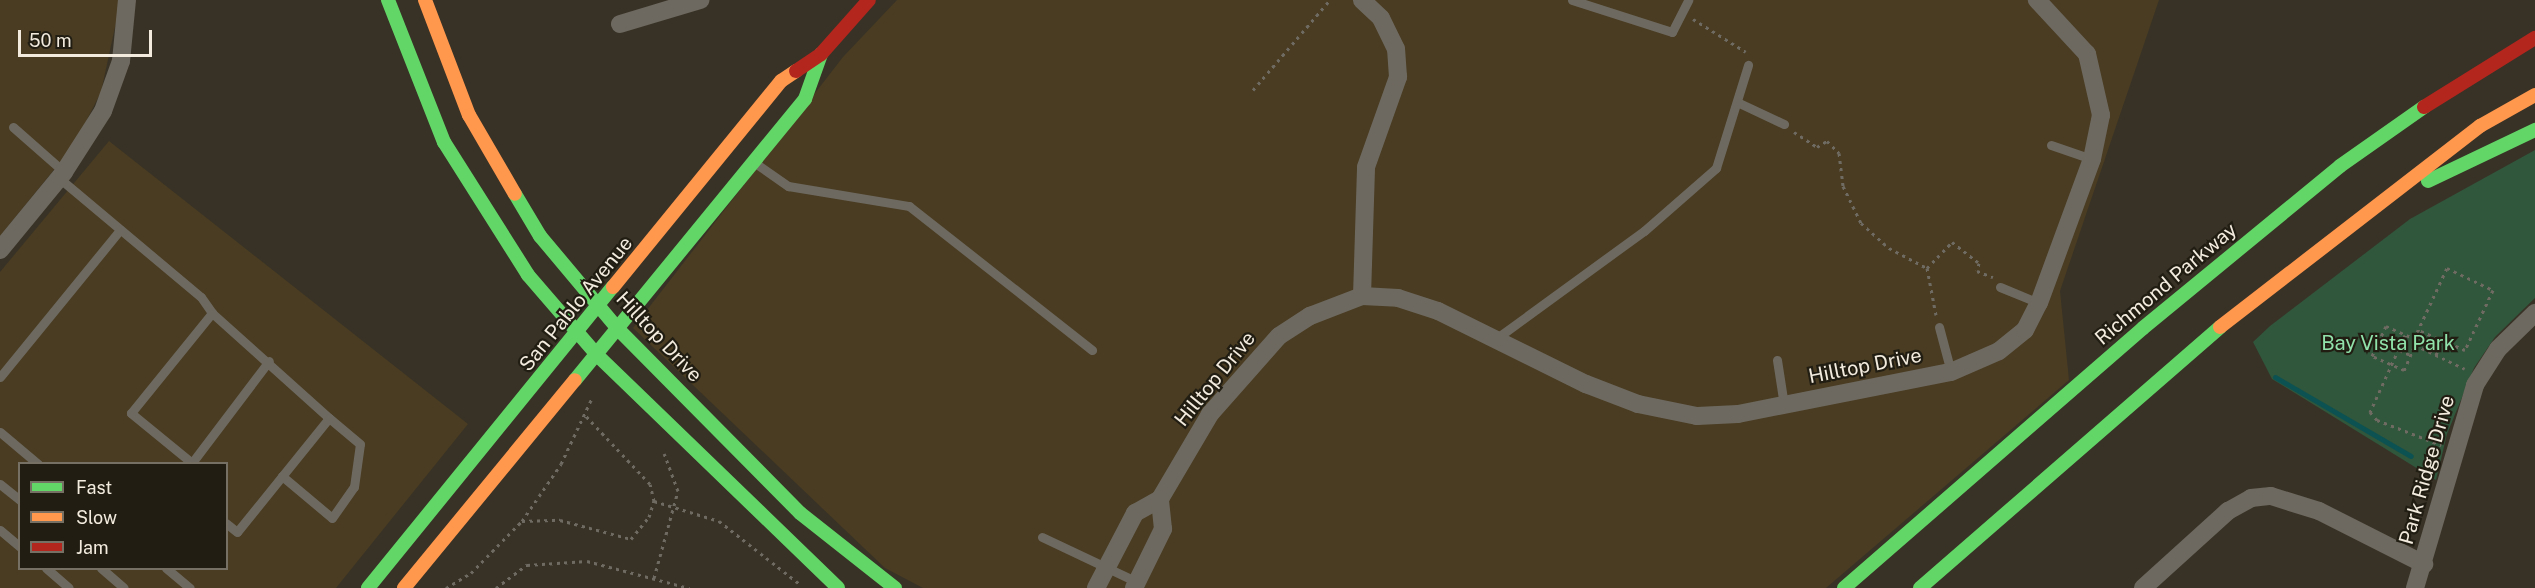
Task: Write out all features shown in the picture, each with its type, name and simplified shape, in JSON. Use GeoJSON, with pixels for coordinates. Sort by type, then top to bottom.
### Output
{"type":"FeatureCollection","features":[{"type":"Feature","properties":{"kind":"main road"},"geometry":{"type":"LineString","coordinates":[[388,0],[420,89],[472,194],[528,275],[597,355],[838,588]]}},
{"type":"Feature","properties":{"kind":"main road","name":"Hilltop Drive"},"geometry":{"type":"LineString","coordinates":[[424,0],[469,115],[503,180],[540,236],[618,329],[800,513],[895,588]]}},
{"type":"Feature","properties":{"kind":"main road","name":"San Pablo Avenue"},"geometry":{"type":"LineString","coordinates":[[368,588],[781,81],[821,54],[869,0]]}},
{"type":"Feature","properties":{"kind":"main road","name":"Richmond Parkway"},"geometry":{"type":"LineString","coordinates":[[1844,588],[2150,322],[2340,166],[2463,80],[2535,38]]}},
{"type":"Feature","properties":{"kind":"main road","name":"San Pablo Avenue"},"geometry":{"type":"LineString","coordinates":[[404,588],[805,99],[821,54]]}},
{"type":"Feature","properties":{"kind":"main road"},"geometry":{"type":"LineString","coordinates":[[1920,588],[2175,362],[2369,208],[2480,126],[2535,95]]}},
{"type":"Feature","properties":{"kind":"main road"},"geometry":{"type":"LineString","coordinates":[[2369,208],[2535,130]]}},
{"type":"Feature","properties":{"kind":"street"},"geometry":{"type":"LineString","coordinates":[[0,250],[62,175],[113,89],[127,0]]}},
{"type":"Feature","properties":{"kind":"street"},"geometry":{"type":"LineString","coordinates":[[620,24],[700,0]]}},
{"type":"Feature","properties":{"kind":"street"},"geometry":{"type":"LineString","coordinates":[[1362,0],[1381,18],[1396,49],[1398,77],[1366,167],[1362,296]]}},
{"type":"Feature","properties":{"kind":"street","name":"Hilltop Drive"},"geometry":{"type":"LineString","coordinates":[[1160,499],[1210,414],[1279,336],[1310,316],[1362,296],[1428,308],[1638,404],[1697,416],[1784,405],[1951,372],[2000,351],[2025,330],[2039,303],[2092,159],[2101,115],[2087,54],[2037,0]]}},
{"type":"Feature","properties":{"kind":"street","name":"Park Ridge Drive"},"geometry":{"type":"LineString","coordinates":[[2415,588],[2424,564],[2462,417],[2485,369],[2535,313]]}},
{"type":"Feature","properties":{"kind":"street"},"geometry":{"type":"LineString","coordinates":[[2143,588],[2228,511],[2261,497],[2319,511],[2424,564]]}},
{"type":"Feature","properties":{"kind":"street"},"geometry":{"type":"LineString","coordinates":[[1096,588],[1135,513],[1160,499],[1163,529],[1136,585]]}},
{"type":"Feature","properties":{"kind":"lane"},"geometry":{"type":"LineString","coordinates":[[1572,0],[1672,32],[1688,0]]}},
{"type":"Feature","properties":{"kind":"lane"},"geometry":{"type":"LineString","coordinates":[[1497,338],[1644,231],[1716,168],[1748,65]]}},
{"type":"Feature","properties":{"kind":"lane"},"geometry":{"type":"LineString","coordinates":[[1737,102],[1784,124]]}},
{"type":"Feature","properties":{"kind":"lane"},"geometry":{"type":"LineString","coordinates":[[13,127],[120,230],[201,297],[212,313],[360,444],[354,487],[332,518],[282,476]]}},
{"type":"Feature","properties":{"kind":"lane"},"geometry":{"type":"LineString","coordinates":[[2051,145],[2092,159]]}},
{"type":"Feature","properties":{"kind":"lane"},"geometry":{"type":"LineString","coordinates":[[753,162],[788,186],[909,206],[1092,350]]}},
{"type":"Feature","properties":{"kind":"lane"},"geometry":{"type":"LineString","coordinates":[[0,377],[120,230]]}},
{"type":"Feature","properties":{"kind":"lane"},"geometry":{"type":"LineString","coordinates":[[2002,284],[2039,303]]}},
{"type":"Feature","properties":{"kind":"lane"},"geometry":{"type":"LineString","coordinates":[[190,462],[131,413],[212,313]]}},
{"type":"Feature","properties":{"kind":"lane"},"geometry":{"type":"LineString","coordinates":[[1939,327],[1951,372]]}},
{"type":"Feature","properties":{"kind":"lane"},"geometry":{"type":"LineString","coordinates":[[1777,360],[1784,405]]}},
{"type":"Feature","properties":{"kind":"lane"},"geometry":{"type":"LineString","coordinates":[[192,462],[269,362]]}},
{"type":"Feature","properties":{"kind":"lane"},"geometry":{"type":"LineString","coordinates":[[228,525],[237,532],[329,418]]}},
{"type":"Feature","properties":{"kind":"lane"},"geometry":{"type":"LineString","coordinates":[[0,432],[36,462]]}},
{"type":"Feature","properties":{"kind":"lane"},"geometry":{"type":"LineString","coordinates":[[0,484],[18,498]]}},
{"type":"Feature","properties":{"kind":"lane"},"geometry":{"type":"LineString","coordinates":[[0,530],[18,545]]}},
{"type":"Feature","properties":{"kind":"lane"},"geometry":{"type":"LineString","coordinates":[[1042,537],[1106,567],[1136,585]]}},
{"type":"Feature","properties":{"kind":"lane"},"geometry":{"type":"LineString","coordinates":[[48,570],[69,588]]}},
{"type":"Feature","properties":{"kind":"lane"},"geometry":{"type":"LineString","coordinates":[[103,570],[124,588]]}},
{"type":"Feature","properties":{"kind":"lane"},"geometry":{"type":"LineString","coordinates":[[168,570],[190,588]]}},
{"type":"Feature","properties":{"kind":"path"},"geometry":{"type":"LineString","coordinates":[[1253,90],[1330,0]]}},
{"type":"Feature","properties":{"kind":"path"},"geometry":{"type":"LineString","coordinates":[[1682,10],[1753,58],[1748,65]]}},
{"type":"Feature","properties":{"kind":"path"},"geometry":{"type":"LineString","coordinates":[[1784,124],[1809,144],[1827,141],[1839,153],[1843,186],[1861,223],[1889,248],[1927,268]]}},
{"type":"Feature","properties":{"kind":"path"},"geometry":{"type":"LineString","coordinates":[[1927,268],[1952,242],[1979,264],[1977,271],[2002,284]]}},
{"type":"Feature","properties":{"kind":"path"},"geometry":{"type":"LineString","coordinates":[[1927,268],[1939,327]]}},
{"type":"Feature","properties":{"kind":"path"},"geometry":{"type":"LineString","coordinates":[[2414,339],[2386,326],[2373,356],[2404,370],[2415,345],[2414,339],[2418,330],[2447,268],[2493,290],[2465,350],[2418,330]]}},
{"type":"Feature","properties":{"kind":"path"},"geometry":{"type":"LineString","coordinates":[[2405,335],[2370,412],[2377,420],[2453,451]]}},
{"type":"Feature","properties":{"kind":"path"},"geometry":{"type":"LineString","coordinates":[[2436,355],[2442,340]]}},
{"type":"Feature","properties":{"kind":"path"},"geometry":{"type":"LineString","coordinates":[[2379,341],[2410,355]]}},
{"type":"Feature","properties":{"kind":"path"},"geometry":{"type":"LineString","coordinates":[[2415,345],[2465,369],[2485,369]]}},
{"type":"Feature","properties":{"kind":"path"},"geometry":{"type":"LineString","coordinates":[[446,588],[471,573],[522,521],[561,464],[595,393]]}},
{"type":"Feature","properties":{"kind":"path"},"geometry":{"type":"LineString","coordinates":[[522,521],[560,520],[632,538],[649,518],[654,501],[638,466],[584,414]]}},
{"type":"Feature","properties":{"kind":"path"},"geometry":{"type":"LineString","coordinates":[[654,578],[678,490],[672,465],[660,447]]}},
{"type":"Feature","properties":{"kind":"path"},"geometry":{"type":"LineString","coordinates":[[654,501],[674,505],[719,521],[805,588]]}},
{"type":"Feature","properties":{"kind":"path"},"geometry":{"type":"LineString","coordinates":[[496,588],[527,565],[554,561],[587,561],[689,588]]}},
{"type":"Feature","properties":{"kind":"shaded area"},"geometry":{"type":"Polygon","coordinates":[[[0,0],[118,0],[118,13],[101,92],[74,145],[0,236],[0,0]]]}},
{"type":"Feature","properties":{"kind":"shaded area"},"geometry":{"type":"Polygon","coordinates":[[[897,0],[2159,0],[2060,291],[2069,380],[1826,588],[923,588],[885,568],[633,328],[843,57],[897,0]]]}},
{"type":"Feature","properties":{"kind":"shaded area"},"geometry":{"type":"Polygon","coordinates":[[[109,141],[468,424],[336,588],[0,588],[0,272],[109,141]]]}},
{"type":"Feature","properties":{"kind":"green space","name":"Bay Vista Park"},"geometry":{"type":"Polygon","coordinates":[[[2535,150],[2535,298],[2495,337],[2474,368],[2447,434],[2436,480],[2272,379],[2253,342],[2270,326],[2410,219],[2535,150]]]}},
{"type":"Feature","properties":{"kind":"waterway"},"geometry":{"type":"LineString","coordinates":[[2275,377],[2411,456]]}},
{"type":"Feature","properties":{"kind":"traffic: fast"},"geometry":{"type":"LineString","coordinates":[[388,0],[444,142],[528,275],[597,355],[838,588]]}},
{"type":"Feature","properties":{"kind":"traffic: fast"},"geometry":{"type":"LineString","coordinates":[[575,380],[805,99],[821,54]]}},
{"type":"Feature","properties":{"kind":"traffic: fast"},"geometry":{"type":"LineString","coordinates":[[1844,588],[2143,328],[2340,166],[2424,107]]}},
{"type":"Feature","properties":{"kind":"traffic: fast"},"geometry":{"type":"LineString","coordinates":[[2428,181],[2535,130]]}},
{"type":"Feature","properties":{"kind":"traffic: fast"},"geometry":{"type":"LineString","coordinates":[[515,194],[540,236],[618,329],[800,513],[895,588]]}},
{"type":"Feature","properties":{"kind":"traffic: fast"},"geometry":{"type":"LineString","coordinates":[[368,588],[613,287]]}},
{"type":"Feature","properties":{"kind":"traffic: fast"},"geometry":{"type":"LineString","coordinates":[[1920,588],[2220,327]]}},
{"type":"Feature","properties":{"kind":"traffic: slow"},"geometry":{"type":"LineString","coordinates":[[425,0],[469,115],[515,194]]}},
{"type":"Feature","properties":{"kind":"traffic: slow"},"geometry":{"type":"LineString","coordinates":[[613,287],[781,81],[796,71]]}},
{"type":"Feature","properties":{"kind":"traffic: slow"},"geometry":{"type":"LineString","coordinates":[[2220,327],[2480,126],[2535,95]]}},
{"type":"Feature","properties":{"kind":"traffic: slow"},"geometry":{"type":"LineString","coordinates":[[404,588],[575,380]]}},
{"type":"Feature","properties":{"kind":"traffic: jam"},"geometry":{"type":"LineString","coordinates":[[796,71],[821,54],[869,0]]}},
{"type":"Feature","properties":{"kind":"traffic: jam"},"geometry":{"type":"LineString","coordinates":[[2424,107],[2535,38]]}}]}
